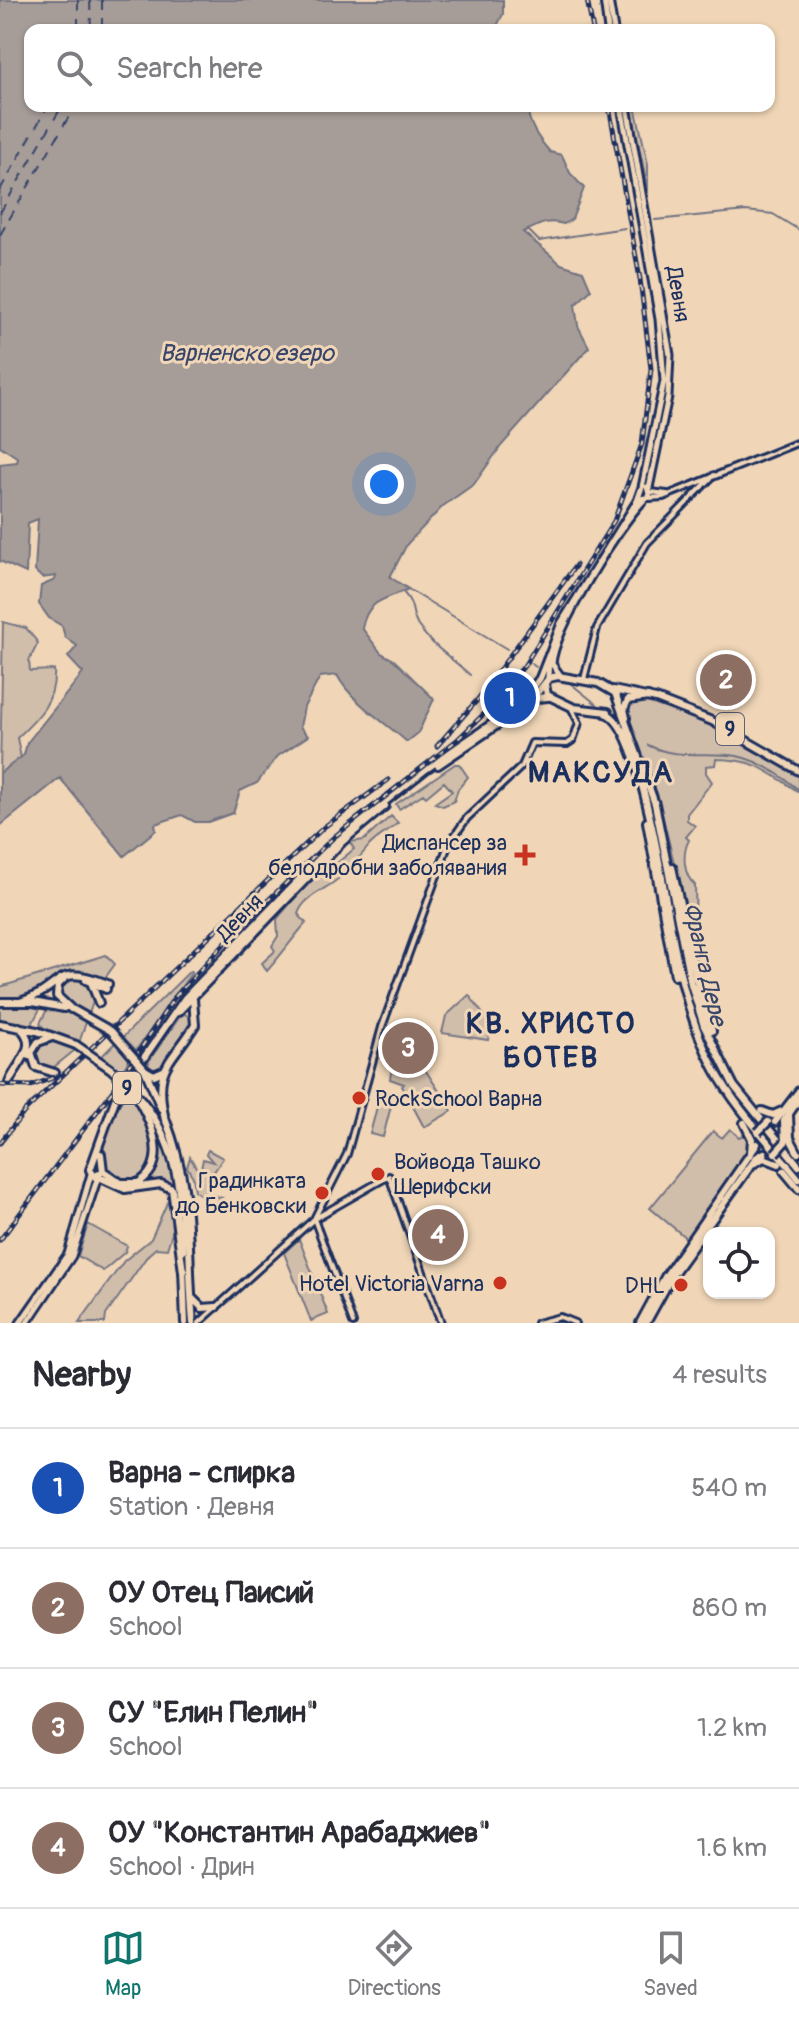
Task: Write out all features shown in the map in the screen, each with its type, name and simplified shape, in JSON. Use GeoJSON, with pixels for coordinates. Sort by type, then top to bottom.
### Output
{"type":"FeatureCollection","features":[{"type":"Feature","properties":{"kind":"main road"},"geometry":{"type":"LineString","coordinates":[[606,0],[610,24]]}},
{"type":"Feature","properties":{"kind":"main road","name":"Девня"},"geometry":{"type":"LineString","coordinates":[[20,1323],[68,1254],[98,1172],[100,1135],[115,1100],[183,1003],[338,839],[426,769],[482,733],[546,682],[549,655],[564,617],[646,494],[661,401],[664,355],[622,112]]}},
{"type":"Feature","properties":{"kind":"main road","name":"Девня"},"geometry":{"type":"LineString","coordinates":[[561,676],[552,667],[558,638],[589,582],[646,494],[667,403],[670,355],[628,112]]}},
{"type":"Feature","properties":{"kind":"main road"},"geometry":{"type":"LineString","coordinates":[[515,706],[536,685],[549,655]]}},
{"type":"Feature","properties":{"kind":"main road","name":"9"},"geometry":{"type":"LineString","coordinates":[[546,682],[561,676],[584,679],[613,690],[638,693],[724,726],[799,771]]}},
{"type":"Feature","properties":{"kind":"main road"},"geometry":{"type":"LineString","coordinates":[[546,682],[548,697],[570,707],[605,713],[615,718],[624,734],[643,795],[696,1029],[727,1089],[799,1179]]}},
{"type":"Feature","properties":{"kind":"main road"},"geometry":{"type":"LineString","coordinates":[[613,690],[630,728]]}},
{"type":"Feature","properties":{"kind":"main road"},"geometry":{"type":"LineString","coordinates":[[605,713],[617,702],[638,693]]}},
{"type":"Feature","properties":{"kind":"main road","name":"Девня"},"geometry":{"type":"LineString","coordinates":[[27,1323],[72,1256],[98,1172],[103,1140],[116,1105],[183,1003],[196,994],[342,842],[427,773],[537,698],[548,697]]}},
{"type":"Feature","properties":{"kind":"main road"},"geometry":{"type":"LineString","coordinates":[[648,697],[632,698],[625,704],[624,712],[677,887],[702,1003],[712,1031]]}},
{"type":"Feature","properties":{"kind":"main road"},"geometry":{"type":"LineString","coordinates":[[643,795],[675,976]]}},
{"type":"Feature","properties":{"kind":"main road"},"geometry":{"type":"LineString","coordinates":[[662,836],[691,984],[704,1026],[741,1096],[799,1166]]}},
{"type":"Feature","properties":{"kind":"main road"},"geometry":{"type":"LineString","coordinates":[[20,1002],[41,995],[67,974],[83,974],[107,987],[71,977],[59,983],[58,999],[72,1010]]}},
{"type":"Feature","properties":{"kind":"main road"},"geometry":{"type":"LineString","coordinates":[[87,980],[97,991],[99,1003]]}},
{"type":"Feature","properties":{"kind":"main road"},"geometry":{"type":"LineString","coordinates":[[192,1014],[196,994]]}},
{"type":"Feature","properties":{"kind":"main road","name":"9"},"geometry":{"type":"LineString","coordinates":[[0,1002],[72,1010],[111,1031],[145,1070],[154,1075],[165,1068],[175,1049],[193,1030],[192,1014]]}},
{"type":"Feature","properties":{"kind":"main road"},"geometry":{"type":"LineString","coordinates":[[183,1003],[192,1014]]}},
{"type":"Feature","properties":{"kind":"main road"},"geometry":{"type":"LineString","coordinates":[[174,1017],[192,1014]]}},
{"type":"Feature","properties":{"kind":"main road","name":"9"},"geometry":{"type":"LineString","coordinates":[[0,1024],[18,1026],[76,1045],[98,1059],[132,1089],[153,1134],[154,1165],[146,1177],[135,1184],[115,1181],[98,1172]]}},
{"type":"Feature","properties":{"kind":"main road"},"geometry":{"type":"LineString","coordinates":[[18,1026],[28,1036],[29,1044],[10,1080],[40,1040],[56,1037]]}},
{"type":"Feature","properties":{"kind":"main road"},"geometry":{"type":"LineString","coordinates":[[31,1052],[39,1069],[55,1073]]}},
{"type":"Feature","properties":{"kind":"main road"},"geometry":{"type":"LineString","coordinates":[[165,1068],[160,1094],[165,1120]]}},
{"type":"Feature","properties":{"kind":"main road"},"geometry":{"type":"LineString","coordinates":[[145,1070],[186,1185],[194,1323]]}},
{"type":"Feature","properties":{"kind":"main road"},"geometry":{"type":"LineString","coordinates":[[132,1089],[158,1125],[175,1165],[181,1194],[185,1323]]}},
{"type":"Feature","properties":{"kind":"main road"},"geometry":{"type":"LineString","coordinates":[[746,1168],[764,1153],[775,1153],[785,1142],[784,1119],[799,1091]]}},
{"type":"Feature","properties":{"kind":"main road"},"geometry":{"type":"LineString","coordinates":[[643,1323],[665,1277],[746,1168],[757,1144],[758,1132],[799,1099]]}},
{"type":"Feature","properties":{"kind":"main road"},"geometry":{"type":"LineString","coordinates":[[762,1111],[775,1115],[790,1108]]}},
{"type":"Feature","properties":{"kind":"main road"},"geometry":{"type":"LineString","coordinates":[[790,1108],[789,1136],[798,1153]]}},
{"type":"Feature","properties":{"kind":"main road"},"geometry":{"type":"LineString","coordinates":[[772,1122],[784,1128]]}},
{"type":"Feature","properties":{"kind":"main road"},"geometry":{"type":"LineString","coordinates":[[744,1123],[753,1142],[746,1168]]}},
{"type":"Feature","properties":{"kind":"main road"},"geometry":{"type":"LineString","coordinates":[[757,1144],[764,1153]]}},
{"type":"Feature","properties":{"kind":"main road"},"geometry":{"type":"LineString","coordinates":[[746,1168],[762,1158],[779,1164]]}},
{"type":"Feature","properties":{"kind":"main road"},"geometry":{"type":"LineString","coordinates":[[784,1171],[799,1189]]}},
{"type":"Feature","properties":{"kind":"main road"},"geometry":{"type":"LineString","coordinates":[[98,1172],[125,1189],[161,1184],[172,1189],[183,1272]]}},
{"type":"Feature","properties":{"kind":"main road"},"geometry":{"type":"LineString","coordinates":[[192,1297],[202,1308],[214,1309]]}},
{"type":"Feature","properties":{"kind":"street"},"geometry":{"type":"LineString","coordinates":[[646,494],[669,494],[799,442]]}},
{"type":"Feature","properties":{"kind":"street"},"geometry":{"type":"LineString","coordinates":[[584,679],[597,628],[647,543],[714,475]]}},
{"type":"Feature","properties":{"kind":"street"},"geometry":{"type":"LineString","coordinates":[[570,707],[579,719]]}},
{"type":"Feature","properties":{"kind":"street"},"geometry":{"type":"LineString","coordinates":[[353,1323],[314,1219],[347,1154],[380,1032],[448,845],[467,818],[522,766],[528,748],[539,741],[570,742],[577,736],[579,719],[585,710]]}},
{"type":"Feature","properties":{"kind":"street"},"geometry":{"type":"LineString","coordinates":[[194,1323],[214,1309],[314,1219],[389,1176],[441,1323]]}},
{"type":"Feature","properties":{"kind":"street"},"geometry":{"type":"LineString","coordinates":[[537,1323],[560,1317],[575,1323]]}},
{"type":"Feature","properties":{"kind":"shaded area"},"geometry":{"type":"Polygon","coordinates":[[[632,112],[636,112],[648,164],[648,191],[632,112]]]}},
{"type":"Feature","properties":{"kind":"shaded area"},"geometry":{"type":"Polygon","coordinates":[[[3,622],[26,628],[38,643],[29,661],[30,671],[54,670],[54,681],[44,708],[17,738],[21,758],[0,773],[3,622]]]}},
{"type":"Feature","properties":{"kind":"shaded area"},"geometry":{"type":"Polygon","coordinates":[[[641,700],[717,726],[799,776],[799,792],[769,772],[741,761],[716,759],[715,765],[706,766],[706,773],[712,782],[687,814],[687,820],[695,826],[686,837],[689,840],[685,857],[688,876],[695,885],[696,933],[691,933],[657,793],[627,713],[631,701],[641,700]]]}},
{"type":"Feature","properties":{"kind":"shaded area"},"geometry":{"type":"Polygon","coordinates":[[[459,764],[468,777],[458,789],[454,801],[443,806],[435,803],[452,791],[444,782],[426,797],[423,794],[399,809],[396,804],[459,764]]]}},
{"type":"Feature","properties":{"kind":"shaded area"},"geometry":{"type":"Polygon","coordinates":[[[391,816],[398,823],[371,844],[339,878],[300,908],[298,914],[306,923],[267,971],[262,963],[275,951],[272,946],[278,936],[277,919],[315,874],[325,873],[354,849],[350,842],[364,840],[391,816]]]}},
{"type":"Feature","properties":{"kind":"shaded area"},"geometry":{"type":"Polygon","coordinates":[[[106,955],[115,964],[105,978],[67,971],[26,998],[0,999],[0,987],[106,955]]]}},
{"type":"Feature","properties":{"kind":"shaded area"},"geometry":{"type":"Polygon","coordinates":[[[192,972],[136,1050],[123,1037],[192,972]]]}},
{"type":"Feature","properties":{"kind":"shaded area"},"geometry":{"type":"Polygon","coordinates":[[[74,978],[91,986],[95,996],[79,1043],[44,1029],[40,1023],[49,1006],[73,1012],[74,1007],[61,999],[58,989],[63,982],[74,978]]]}},
{"type":"Feature","properties":{"kind":"shaded area"},"geometry":{"type":"Polygon","coordinates":[[[469,995],[491,1025],[488,1040],[442,1033],[446,1016],[469,995]]]}},
{"type":"Feature","properties":{"kind":"shaded area"},"geometry":{"type":"Polygon","coordinates":[[[0,1004],[42,1005],[31,1026],[0,1020],[0,1004]]]}},
{"type":"Feature","properties":{"kind":"shaded area"},"geometry":{"type":"Polygon","coordinates":[[[181,1015],[192,1019],[192,1025],[160,1071],[148,1069],[149,1061],[181,1015]]]}},
{"type":"Feature","properties":{"kind":"shaded area"},"geometry":{"type":"Polygon","coordinates":[[[52,1039],[75,1050],[49,1071],[36,1066],[33,1052],[37,1045],[52,1039]]]}},
{"type":"Feature","properties":{"kind":"shaded area"},"geometry":{"type":"Polygon","coordinates":[[[117,1041],[132,1056],[122,1071],[102,1056],[117,1041]]]}},
{"type":"Feature","properties":{"kind":"shaded area"},"geometry":{"type":"Polygon","coordinates":[[[393,1060],[399,1067],[424,1068],[452,1111],[424,1127],[402,1086],[404,1084],[390,1079],[393,1060]]]}},
{"type":"Feature","properties":{"kind":"shaded area"},"geometry":{"type":"Polygon","coordinates":[[[127,1093],[142,1112],[152,1138],[151,1164],[145,1175],[134,1182],[118,1178],[109,1170],[104,1159],[107,1132],[127,1093]]]}},
{"type":"Feature","properties":{"kind":"shaded area"},"geometry":{"type":"Polygon","coordinates":[[[379,1099],[392,1102],[383,1137],[370,1134],[379,1099]]]}},
{"type":"Feature","properties":{"kind":"shaded area"},"geometry":{"type":"Polygon","coordinates":[[[151,1120],[172,1165],[176,1189],[162,1183],[136,1185],[145,1180],[154,1165],[151,1120]]]}},
{"type":"Feature","properties":{"kind":"shaded area"},"geometry":{"type":"Polygon","coordinates":[[[730,1129],[739,1137],[748,1133],[747,1156],[686,1238],[650,1208],[713,1131],[722,1138],[730,1129]]]}},
{"type":"Feature","properties":{"kind":"shaded area"},"geometry":{"type":"Polygon","coordinates":[[[208,1150],[223,1158],[208,1181],[210,1194],[222,1198],[215,1205],[195,1191],[193,1177],[187,1167],[190,1157],[197,1169],[201,1169],[203,1159],[213,1162],[206,1154],[208,1150]]]}},
{"type":"Feature","properties":{"kind":"shaded area"},"geometry":{"type":"Polygon","coordinates":[[[171,1194],[174,1227],[167,1249],[156,1248],[148,1255],[106,1315],[105,1323],[79,1323],[124,1261],[151,1239],[171,1194]]]}},
{"type":"Feature","properties":{"kind":"shaded area"},"geometry":{"type":"Polygon","coordinates":[[[88,1224],[127,1246],[125,1252],[103,1271],[78,1256],[88,1224]]]}},
{"type":"Feature","properties":{"kind":"shaded area"},"geometry":{"type":"Polygon","coordinates":[[[299,1239],[328,1314],[311,1321],[284,1253],[299,1239]]]}},
{"type":"Feature","properties":{"kind":"water","name":"Варненско езеро"},"geometry":{"type":"Polygon","coordinates":[[[0,0],[503,0],[503,14],[498,24],[24,24],[24,112],[528,112],[541,141],[550,152],[562,155],[570,173],[584,188],[572,219],[564,224],[542,224],[523,232],[561,264],[583,271],[591,290],[575,305],[578,326],[589,347],[501,446],[474,484],[443,506],[407,544],[390,577],[408,589],[373,605],[365,618],[362,628],[381,653],[394,660],[434,699],[418,733],[407,742],[360,703],[337,675],[320,677],[304,707],[300,727],[308,736],[278,756],[257,783],[240,791],[233,813],[208,822],[195,822],[182,815],[155,824],[156,830],[124,856],[60,778],[0,826],[0,773],[24,755],[27,743],[83,673],[68,657],[77,646],[65,637],[62,626],[49,618],[39,604],[41,586],[55,580],[56,576],[42,578],[35,571],[38,519],[28,523],[26,573],[0,561],[0,464],[17,462],[18,458],[0,446],[0,0]]]}},
{"type":"Feature","properties":{"kind":"waterway"},"geometry":{"type":"LineString","coordinates":[[655,220],[746,211],[773,214],[799,230]]}},
{"type":"Feature","properties":{"kind":"waterway"},"geometry":{"type":"LineString","coordinates":[[528,230],[539,241],[625,228]]}},
{"type":"Feature","properties":{"kind":"waterway","name":"Франга Дере"},"geometry":{"type":"LineString","coordinates":[[408,589],[507,649]]}},
{"type":"Feature","properties":{"kind":"waterway"},"geometry":{"type":"LineString","coordinates":[[403,592],[424,633],[470,675]]}},
{"type":"Feature","properties":{"kind":"waterway","name":"Франга Дере"},"geometry":{"type":"LineString","coordinates":[[529,662],[536,667]]}},
{"type":"Feature","properties":{"kind":"waterway","name":"Франга Дере"},"geometry":{"type":"LineString","coordinates":[[570,683],[600,707]]}},
{"type":"Feature","properties":{"kind":"waterway"},"geometry":{"type":"LineString","coordinates":[[648,745],[670,752],[746,758],[770,769],[799,790]]}},
{"type":"Feature","properties":{"kind":"waterway","name":"Франга Дере"},"geometry":{"type":"LineString","coordinates":[[646,788],[656,824]]}},
{"type":"Feature","properties":{"kind":"waterway","name":"Франга Дере"},"geometry":{"type":"LineString","coordinates":[[690,991],[701,1028],[717,1063],[760,1126]]}},
{"type":"Feature","properties":{"kind":"waterway","name":"Франга Дере"},"geometry":{"type":"LineString","coordinates":[[764,1131],[799,1173]]}},
{"type":"Feature","properties":{"kind":"ferry route"},"geometry":{"type":"LineString","coordinates":[[78,0],[78,24]]}},
{"type":"Feature","properties":{"kind":"ferry route"},"geometry":{"type":"LineString","coordinates":[[90,0],[91,24]]}},
{"type":"Feature","properties":{"kind":"ferry route"},"geometry":{"type":"LineString","coordinates":[[102,0],[102,24]]}},
{"type":"Feature","properties":{"kind":"ferry route"},"geometry":{"type":"LineString","coordinates":[[0,190],[45,112]]}},
{"type":"Feature","properties":{"kind":"ferry route"},"geometry":{"type":"LineString","coordinates":[[0,213],[59,112]]}},
{"type":"Feature","properties":{"kind":"ferry route"},"geometry":{"type":"LineString","coordinates":[[0,235],[72,112]]}},
{"type":"Feature","properties":{"kind":"railway"},"geometry":{"type":"LineString","coordinates":[[587,0],[592,24]]}},
{"type":"Feature","properties":{"kind":"railway"},"geometry":{"type":"LineString","coordinates":[[0,1240],[114,1089],[174,998],[236,931],[334,837],[457,740],[489,709],[524,666],[614,521],[642,444],[651,369],[640,279],[610,112]]}},
{"type":"Feature","properties":{"kind":"railway"},"geometry":{"type":"LineString","coordinates":[[437,746],[479,698],[576,565]]}},
{"type":"Feature","properties":{"kind":"railway"},"geometry":{"type":"LineString","coordinates":[[0,1143],[25,1111],[324,827],[388,780]]}},
{"type":"Feature","properties":{"kind":"railway"},"geometry":{"type":"LineString","coordinates":[[0,1085],[31,1086],[58,1076]]}},
{"type":"Feature","properties":{"kind":"place","name":"ОУ Отец Паисий"},"geometry":{"type":"Point","coordinates":[726,680]}},
{"type":"Feature","properties":{"kind":"place","name":"Варна - спирка"},"geometry":{"type":"Point","coordinates":[510,698]}},
{"type":"Feature","properties":{"kind":"place","name":"Диспансер за белодробни заболявания"},"geometry":{"type":"Point","coordinates":[525,855]}},
{"type":"Feature","properties":{"kind":"place","name":"СУ \"Елин Пелин\""},"geometry":{"type":"Point","coordinates":[408,1048]}},
{"type":"Feature","properties":{"kind":"place","name":"RockSchool Варна"},"geometry":{"type":"Point","coordinates":[359,1098]}},
{"type":"Feature","properties":{"kind":"place","name":"Войвода Ташко Шерифски"},"geometry":{"type":"Point","coordinates":[378,1174]}},
{"type":"Feature","properties":{"kind":"place","name":"Градинката до Бенковски"},"geometry":{"type":"Point","coordinates":[322,1193]}},
{"type":"Feature","properties":{"kind":"place","name":"ОУ \"Константин Арабаджиев\""},"geometry":{"type":"Point","coordinates":[438,1235]}},
{"type":"Feature","properties":{"kind":"place","name":"Hotel Victoria Varna"},"geometry":{"type":"Point","coordinates":[500,1283]}},
{"type":"Feature","properties":{"kind":"place","name":"DHL"},"geometry":{"type":"Point","coordinates":[681,1285]}},
{"type":"Feature","properties":{"kind":"district","name":"МАКСУДА"},"geometry":{"type":"Point","coordinates":[601,772]}},
{"type":"Feature","properties":{"kind":"district","name":"КВ. ХРИСТО БОТЕВ"},"geometry":{"type":"Point","coordinates":[551,1040]}}]}
